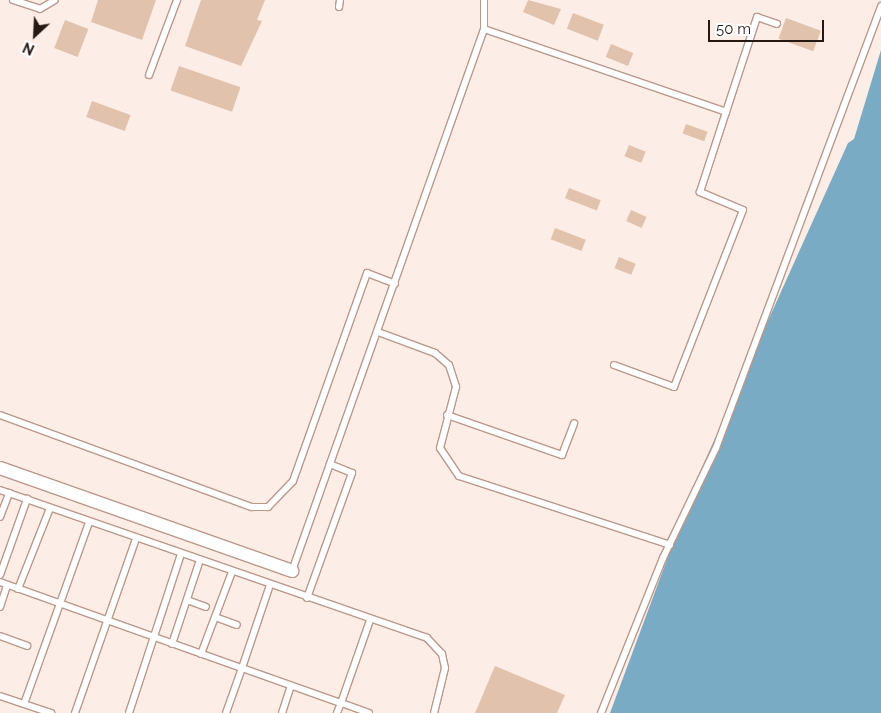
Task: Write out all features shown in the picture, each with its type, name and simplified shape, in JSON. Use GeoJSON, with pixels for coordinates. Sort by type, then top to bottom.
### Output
{"type":"FeatureCollection","features":[{"type":"Feature","properties":{"kind":"street"},"geometry":{"type":"LineString","coordinates":[[0,468],[292,571]]}},
{"type":"Feature","properties":{"kind":"lane"},"geometry":{"type":"LineString","coordinates":[[13,0],[40,9],[55,0]]}},
{"type":"Feature","properties":{"kind":"lane"},"geometry":{"type":"LineString","coordinates":[[149,75],[177,0]]}},
{"type":"Feature","properties":{"kind":"lane"},"geometry":{"type":"LineString","coordinates":[[292,571],[484,29],[484,0]]}},
{"type":"Feature","properties":{"kind":"lane"},"geometry":{"type":"LineString","coordinates":[[602,713],[670,545],[716,448],[881,6]]}},
{"type":"Feature","properties":{"kind":"lane"},"geometry":{"type":"LineString","coordinates":[[614,365],[674,387],[743,210],[700,192],[757,17],[778,24]]}},
{"type":"Feature","properties":{"kind":"lane"},"geometry":{"type":"LineString","coordinates":[[484,29],[726,112]]}},
{"type":"Feature","properties":{"kind":"lane"},"geometry":{"type":"LineString","coordinates":[[0,415],[252,507],[268,507],[293,481],[367,273],[395,284]]}},
{"type":"Feature","properties":{"kind":"lane"},"geometry":{"type":"LineString","coordinates":[[378,332],[435,353],[449,365],[456,387],[440,448],[458,476],[670,545]]}},
{"type":"Feature","properties":{"kind":"lane"},"geometry":{"type":"LineString","coordinates":[[448,415],[562,455],[574,423]]}},
{"type":"Feature","properties":{"kind":"lane"},"geometry":{"type":"LineString","coordinates":[[307,598],[352,473],[330,464]]}},
{"type":"Feature","properties":{"kind":"lane"},"geometry":{"type":"LineString","coordinates":[[0,490],[136,539],[426,638],[442,654],[444,684],[434,713]]}},
{"type":"Feature","properties":{"kind":"lane"},"geometry":{"type":"LineString","coordinates":[[0,517],[9,493]]}},
{"type":"Feature","properties":{"kind":"lane"},"geometry":{"type":"LineString","coordinates":[[0,575],[26,499]]}},
{"type":"Feature","properties":{"kind":"lane"},"geometry":{"type":"LineString","coordinates":[[18,589],[50,508]]}},
{"type":"Feature","properties":{"kind":"lane"},"geometry":{"type":"LineString","coordinates":[[24,704],[89,522]]}},
{"type":"Feature","properties":{"kind":"lane"},"geometry":{"type":"LineString","coordinates":[[75,713],[109,621],[136,539]]}},
{"type":"Feature","properties":{"kind":"lane"},"geometry":{"type":"LineString","coordinates":[[130,713],[181,554]]}},
{"type":"Feature","properties":{"kind":"lane"},"geometry":{"type":"LineString","coordinates":[[172,644],[200,560]]}},
{"type":"Feature","properties":{"kind":"lane"},"geometry":{"type":"LineString","coordinates":[[202,654],[232,572]]}},
{"type":"Feature","properties":{"kind":"lane"},"geometry":{"type":"LineString","coordinates":[[0,582],[369,713]]}},
{"type":"Feature","properties":{"kind":"lane"},"geometry":{"type":"LineString","coordinates":[[0,607],[7,585]]}},
{"type":"Feature","properties":{"kind":"lane"},"geometry":{"type":"LineString","coordinates":[[226,713],[270,585]]}},
{"type":"Feature","properties":{"kind":"lane"},"geometry":{"type":"LineString","coordinates":[[187,600],[206,607]]}},
{"type":"Feature","properties":{"kind":"lane"},"geometry":{"type":"LineString","coordinates":[[215,617],[237,625]]}},
{"type":"Feature","properties":{"kind":"lane"},"geometry":{"type":"LineString","coordinates":[[337,713],[370,620]]}},
{"type":"Feature","properties":{"kind":"lane"},"geometry":{"type":"LineString","coordinates":[[0,636],[27,646]]}},
{"type":"Feature","properties":{"kind":"lane"},"geometry":{"type":"LineString","coordinates":[[282,713],[291,686]]}},
{"type":"Feature","properties":{"kind":"lane"},"geometry":{"type":"LineString","coordinates":[[0,696],[51,713]]}},
{"type":"Feature","properties":{"kind":"water"},"geometry":{"type":"Polygon","coordinates":[[[881,50],[881,713],[610,713],[698,476],[848,143],[854,139],[881,50]]]}},
{"type":"Feature","properties":{"kind":"building"},"geometry":{"type":"Polygon","coordinates":[[[98,0],[156,0],[142,40],[91,22],[98,0]]]}},
{"type":"Feature","properties":{"kind":"building"},"geometry":{"type":"Polygon","coordinates":[[[201,0],[265,0],[257,20],[262,21],[241,66],[185,46],[201,0]]]}},
{"type":"Feature","properties":{"kind":"building"},"geometry":{"type":"Polygon","coordinates":[[[528,0],[561,9],[554,25],[523,12],[528,0]]]}},
{"type":"Feature","properties":{"kind":"building"},"geometry":{"type":"Polygon","coordinates":[[[573,13],[604,25],[598,41],[567,29],[573,13]]]}},
{"type":"Feature","properties":{"kind":"building"},"geometry":{"type":"Polygon","coordinates":[[[786,18],[821,31],[813,51],[778,39],[786,18]]]}},
{"type":"Feature","properties":{"kind":"building"},"geometry":{"type":"Polygon","coordinates":[[[65,20],[88,29],[78,57],[54,48],[65,20]]]}},
{"type":"Feature","properties":{"kind":"building"},"geometry":{"type":"Polygon","coordinates":[[[611,44],[633,53],[628,66],[606,57],[611,44]]]}},
{"type":"Feature","properties":{"kind":"building"},"geometry":{"type":"Polygon","coordinates":[[[179,66],[240,87],[232,112],[171,91],[179,66]]]}},
{"type":"Feature","properties":{"kind":"building"},"geometry":{"type":"Polygon","coordinates":[[[92,101],[131,115],[125,131],[86,117],[92,101]]]}},
{"type":"Feature","properties":{"kind":"building"},"geometry":{"type":"Polygon","coordinates":[[[686,124],[708,132],[704,141],[683,133],[686,124]]]}},
{"type":"Feature","properties":{"kind":"building"},"geometry":{"type":"Polygon","coordinates":[[[629,145],[646,152],[641,163],[625,156],[629,145]]]}},
{"type":"Feature","properties":{"kind":"building"},"geometry":{"type":"Polygon","coordinates":[[[569,188],[601,200],[597,210],[565,198],[569,188]]]}},
{"type":"Feature","properties":{"kind":"building"},"geometry":{"type":"Polygon","coordinates":[[[631,210],[647,217],[642,228],[626,221],[631,210]]]}},
{"type":"Feature","properties":{"kind":"building"},"geometry":{"type":"Polygon","coordinates":[[[555,228],[586,240],[582,251],[551,239],[555,228]]]}},
{"type":"Feature","properties":{"kind":"building"},"geometry":{"type":"Polygon","coordinates":[[[619,257],[636,264],[631,275],[615,268],[619,257]]]}},
{"type":"Feature","properties":{"kind":"building"},"geometry":{"type":"Polygon","coordinates":[[[495,666],[565,695],[557,713],[475,713],[495,666]]]}}]}
